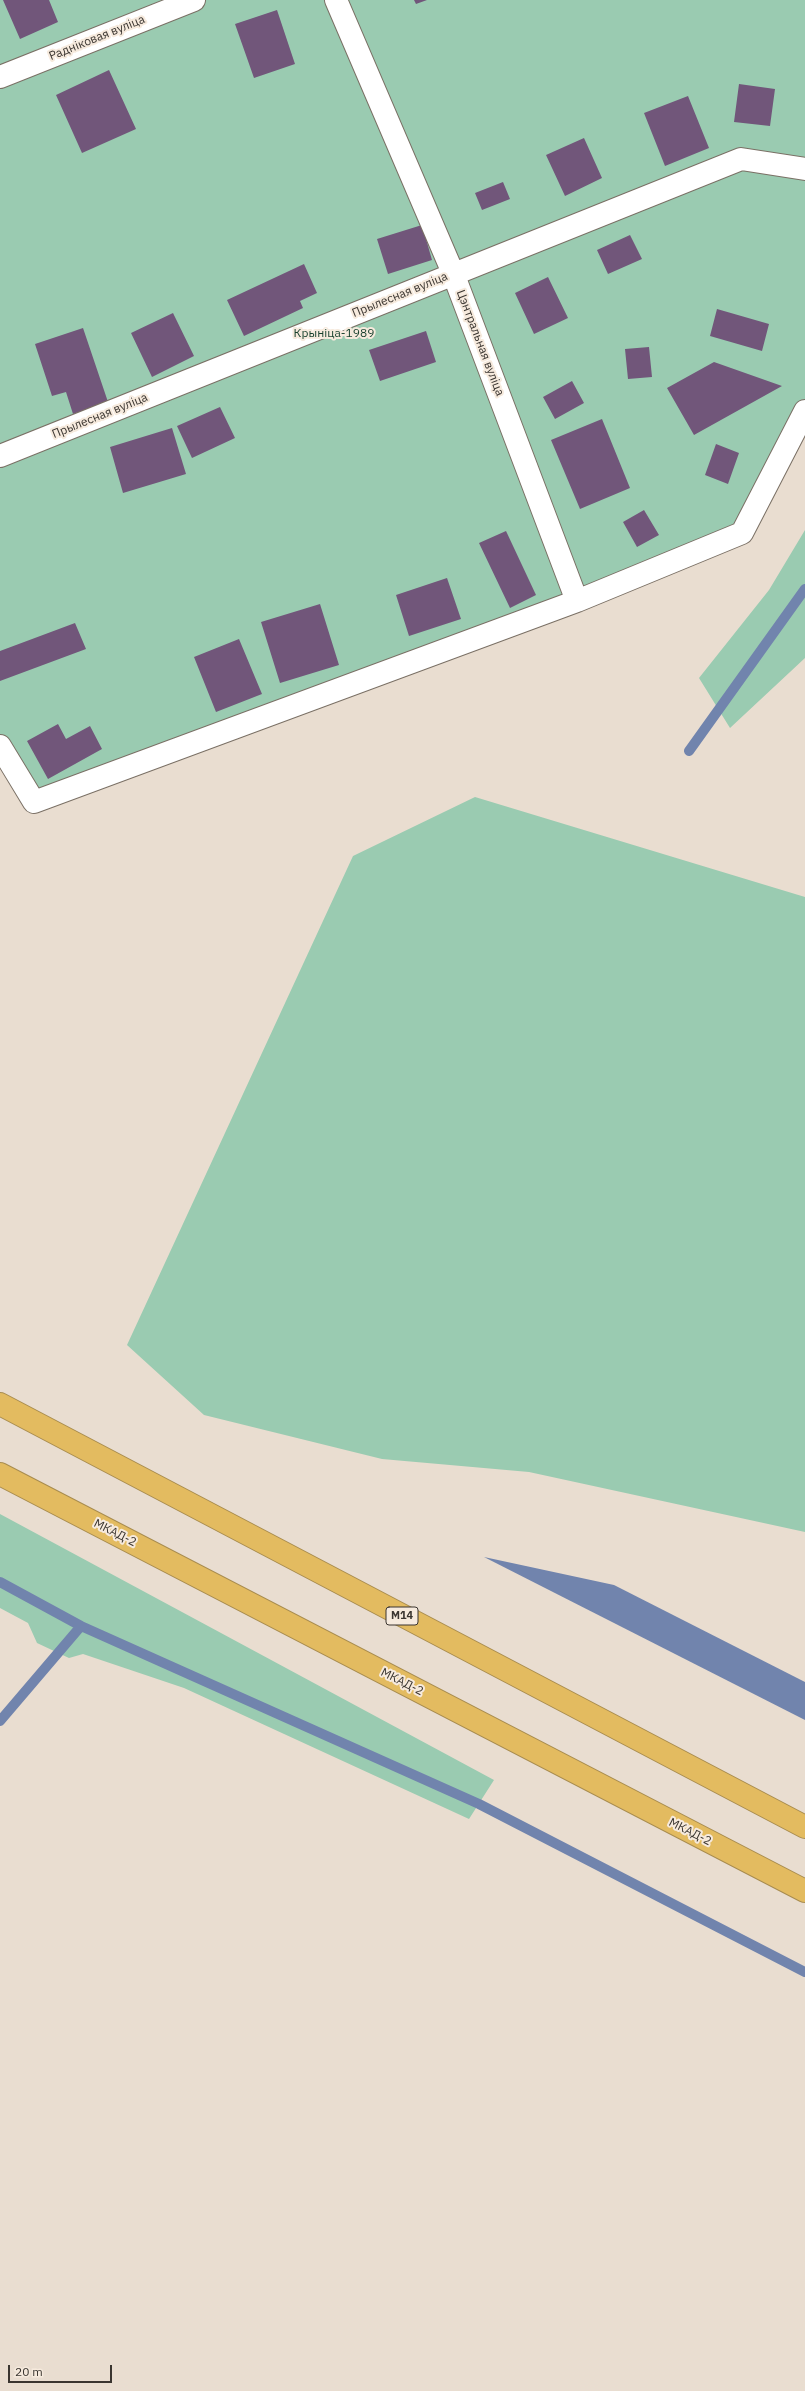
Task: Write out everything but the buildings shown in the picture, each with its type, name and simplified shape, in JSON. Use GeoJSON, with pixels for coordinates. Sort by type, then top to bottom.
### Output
{"type":"FeatureCollection","features":[{"type":"Feature","properties":{"kind":"highway","name":"М14"},"geometry":{"type":"LineString","coordinates":[[0,1404],[805,1827]]}},
{"type":"Feature","properties":{"kind":"highway","name":"МКАД-2"},"geometry":{"type":"LineString","coordinates":[[0,1474],[805,1891]]}},
{"type":"Feature","properties":{"kind":"street","name":"Радніковая вуліца"},"geometry":{"type":"LineString","coordinates":[[0,77],[194,0]]}},
{"type":"Feature","properties":{"kind":"street","name":"Цэнтральная вуліца"},"geometry":{"type":"LineString","coordinates":[[336,0],[453,273],[577,601]]}},
{"type":"Feature","properties":{"kind":"street","name":"Прылесная вуліца"},"geometry":{"type":"LineString","coordinates":[[0,456],[453,273],[741,159],[805,169]]}},
{"type":"Feature","properties":{"kind":"street"},"geometry":{"type":"LineString","coordinates":[[0,746],[34,802],[577,601],[742,533],[805,411]]}},
{"type":"Feature","properties":{"kind":"green space","name":"Крыніца-1989"},"geometry":{"type":"Polygon","coordinates":[[[0,0],[805,0],[805,411],[742,533],[34,802],[0,746],[0,0]]]}},
{"type":"Feature","properties":{"kind":"green space"},"geometry":{"type":"Polygon","coordinates":[[[805,530],[805,658],[730,728],[699,678],[769,590],[805,530]]]}},
{"type":"Feature","properties":{"kind":"green space"},"geometry":{"type":"Polygon","coordinates":[[[475,797],[805,897],[805,1532],[529,1472],[382,1459],[204,1415],[127,1345],[353,856],[475,797]]]}},
{"type":"Feature","properties":{"kind":"green space"},"geometry":{"type":"Polygon","coordinates":[[[0,1514],[494,1780],[469,1819],[184,1688],[83,1654],[69,1658],[37,1643],[28,1623],[0,1608],[0,1514]]]}},
{"type":"Feature","properties":{"kind":"water"},"geometry":{"type":"Polygon","coordinates":[[[484,1557],[614,1585],[805,1682],[805,1720],[484,1557]]]}},
{"type":"Feature","properties":{"kind":"waterway"},"geometry":{"type":"LineString","coordinates":[[689,751],[805,589]]}},
{"type":"Feature","properties":{"kind":"waterway"},"geometry":{"type":"LineString","coordinates":[[0,1582],[81,1626],[479,1804],[805,1972]]}},
{"type":"Feature","properties":{"kind":"waterway"},"geometry":{"type":"LineString","coordinates":[[0,1721],[81,1626]]}}]}
